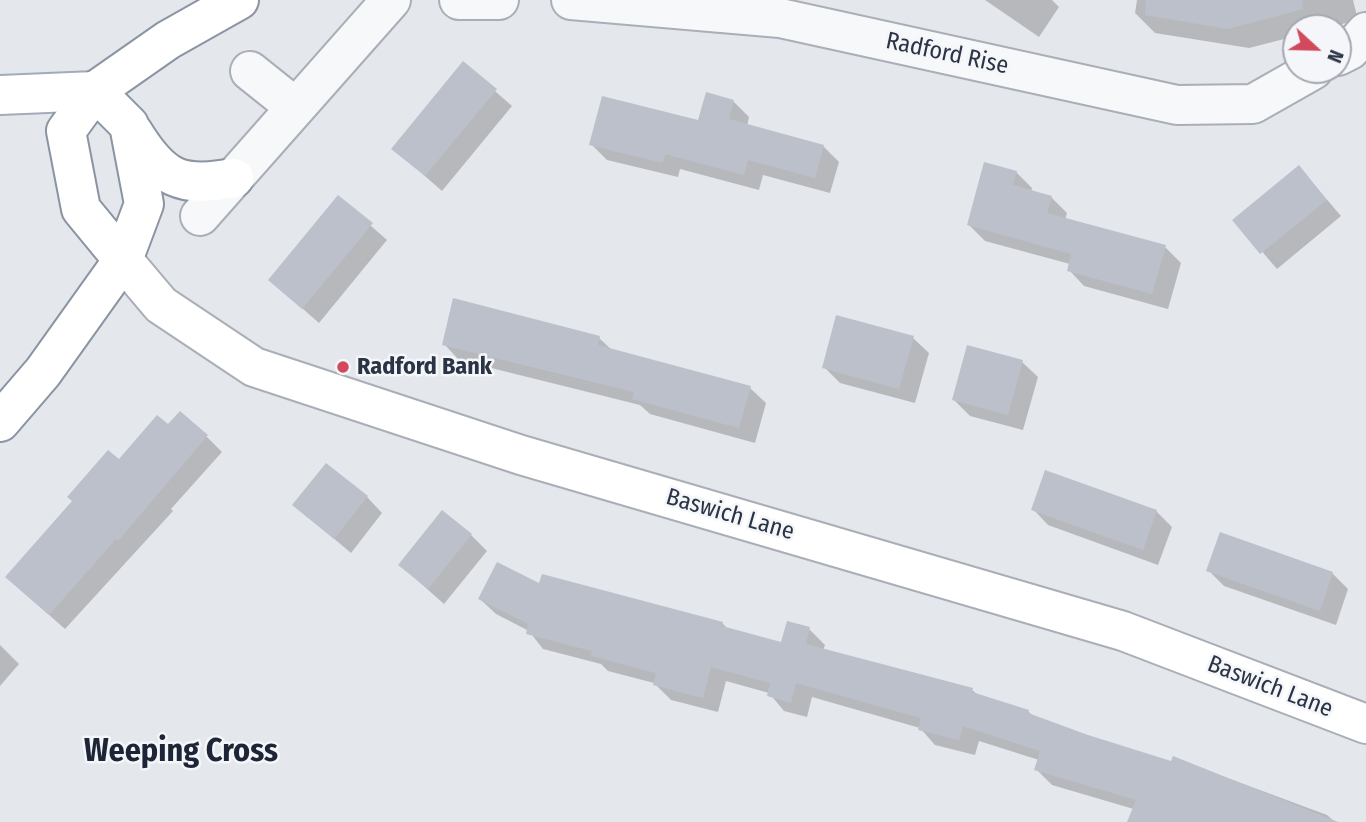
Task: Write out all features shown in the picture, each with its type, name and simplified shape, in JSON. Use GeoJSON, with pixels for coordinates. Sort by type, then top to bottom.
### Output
{"type":"FeatureCollection","features":[{"type":"Feature","properties":{"kind":"main road"},"geometry":{"type":"LineString","coordinates":[[123,260],[81,209],[65,131],[95,90],[168,40],[239,0]]}},
{"type":"Feature","properties":{"kind":"main road"},"geometry":{"type":"LineString","coordinates":[[0,95],[95,90],[129,125],[150,159],[167,174],[186,182],[206,183],[234,178]]}},
{"type":"Feature","properties":{"kind":"main road"},"geometry":{"type":"LineString","coordinates":[[0,422],[43,372],[123,260],[144,204],[129,125]]}},
{"type":"Feature","properties":{"kind":"main road","name":"Baswich Lane"},"geometry":{"type":"LineString","coordinates":[[123,260],[161,305],[254,368],[521,456],[1123,631],[1366,724]]}},
{"type":"Feature","properties":{"kind":"street"},"geometry":{"type":"LineString","coordinates":[[200,216],[391,0]]}},
{"type":"Feature","properties":{"kind":"street"},"geometry":{"type":"LineString","coordinates":[[459,0],[499,0]]}},
{"type":"Feature","properties":{"kind":"street","name":"Radford Rise"},"geometry":{"type":"LineString","coordinates":[[571,0],[780,18],[1177,105],[1253,104],[1288,84]]}},
{"type":"Feature","properties":{"kind":"street"},"geometry":{"type":"LineString","coordinates":[[1352,48],[1366,32]]}},
{"type":"Feature","properties":{"kind":"street"},"geometry":{"type":"LineString","coordinates":[[250,71],[295,107]]}},
{"type":"Feature","properties":{"kind":"building"},"geometry":{"type":"Polygon","coordinates":[[[1146,0],[1302,0],[1303,9],[1228,29],[1145,15],[1146,0]]]}},
{"type":"Feature","properties":{"kind":"building"},"geometry":{"type":"Polygon","coordinates":[[[463,61],[497,89],[425,176],[391,149],[463,61]]]}},
{"type":"Feature","properties":{"kind":"building"},"geometry":{"type":"Polygon","coordinates":[[[706,92],[734,100],[729,119],[824,145],[815,178],[748,160],[744,175],[665,154],[663,163],[589,145],[602,96],[698,120],[706,92]]]}},
{"type":"Feature","properties":{"kind":"building"},"geometry":{"type":"Polygon","coordinates":[[[984,162],[1017,171],[1013,185],[1052,196],[1047,213],[1166,245],[1152,294],[1067,271],[1071,254],[967,225],[984,162]]]}},
{"type":"Feature","properties":{"kind":"building"},"geometry":{"type":"Polygon","coordinates":[[[1299,165],[1327,200],[1260,254],[1232,220],[1299,165]]]}},
{"type":"Feature","properties":{"kind":"building"},"geometry":{"type":"Polygon","coordinates":[[[338,195],[373,223],[302,309],[268,280],[338,195]]]}},
{"type":"Feature","properties":{"kind":"building"},"geometry":{"type":"Polygon","coordinates":[[[453,298],[600,336],[598,345],[751,386],[739,428],[632,399],[634,392],[442,345],[453,298]]]}},
{"type":"Feature","properties":{"kind":"building"},"geometry":{"type":"Polygon","coordinates":[[[836,315],[914,336],[899,389],[822,368],[836,315]]]}},
{"type":"Feature","properties":{"kind":"building"},"geometry":{"type":"Polygon","coordinates":[[[967,345],[1023,360],[1008,415],[952,400],[967,345]]]}},
{"type":"Feature","properties":{"kind":"building"},"geometry":{"type":"Polygon","coordinates":[[[180,411],[208,435],[118,541],[116,539],[49,615],[5,577],[72,501],[67,497],[108,450],[119,459],[157,415],[168,424],[180,411]]]}},
{"type":"Feature","properties":{"kind":"building"},"geometry":{"type":"Polygon","coordinates":[[[326,463],[368,496],[334,539],[292,505],[326,463]]]}},
{"type":"Feature","properties":{"kind":"building"},"geometry":{"type":"Polygon","coordinates":[[[1045,470],[1157,510],[1143,550],[1031,510],[1045,470]]]}},
{"type":"Feature","properties":{"kind":"building"},"geometry":{"type":"Polygon","coordinates":[[[442,510],[472,534],[428,589],[398,565],[442,510]]]}},
{"type":"Feature","properties":{"kind":"building"},"geometry":{"type":"Polygon","coordinates":[[[1220,532],[1333,572],[1320,611],[1206,571],[1220,532]]]}},
{"type":"Feature","properties":{"kind":"building"},"geometry":{"type":"Polygon","coordinates":[[[497,562],[539,583],[542,574],[723,622],[722,626],[781,642],[787,621],[810,627],[806,644],[973,688],[972,692],[1029,710],[1028,713],[1088,735],[1171,761],[1173,756],[1338,822],[1127,822],[1136,800],[1034,770],[1040,751],[963,726],[959,740],[918,730],[921,718],[796,683],[791,703],[767,696],[770,683],[711,667],[703,698],[653,685],[656,673],[591,656],[592,651],[526,634],[528,624],[478,599],[497,562]]]}},
{"type":"Feature","properties":{"kind":"place","name":"Radford Bank"},"geometry":{"type":"Point","coordinates":[343,367]}},
{"type":"Feature","properties":{"kind":"district","name":"Weeping Cross"},"geometry":{"type":"Point","coordinates":[181,752]}}]}
